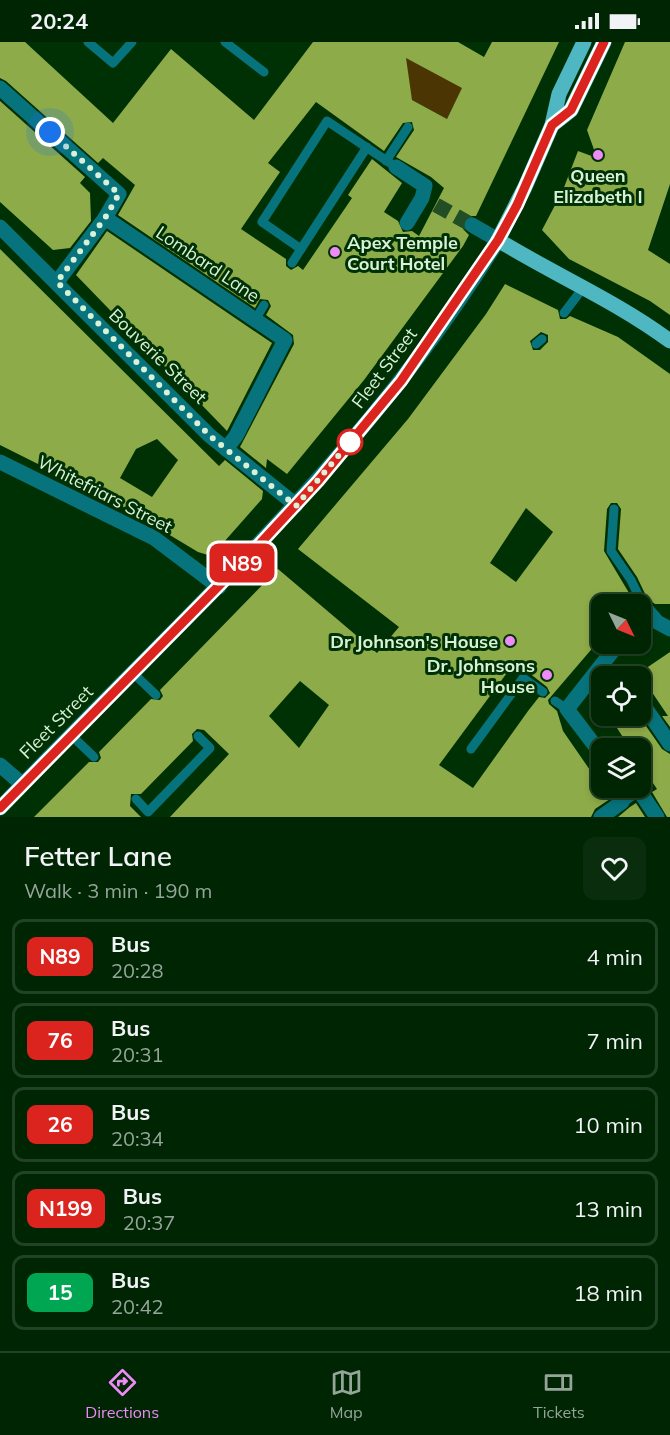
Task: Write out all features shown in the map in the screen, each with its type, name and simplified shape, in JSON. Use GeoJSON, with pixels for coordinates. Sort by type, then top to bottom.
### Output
{"type":"FeatureCollection","features":[{"type":"Feature","properties":{"kind":"main road","name":"Fleet Street"},"geometry":{"type":"LineString","coordinates":[[498,240],[517,205],[552,125],[559,94],[584,42]]}},
{"type":"Feature","properties":{"kind":"main road","name":"Fleet Street"},"geometry":{"type":"LineString","coordinates":[[552,125],[571,110],[604,42]]}},
{"type":"Feature","properties":{"kind":"main road"},"geometry":{"type":"LineString","coordinates":[[498,240],[614,303],[670,340]]}},
{"type":"Feature","properties":{"kind":"street"},"geometry":{"type":"LineString","coordinates":[[0,87],[116,190],[118,199],[57,282]]}},
{"type":"Feature","properties":{"kind":"street"},"geometry":{"type":"LineString","coordinates":[[391,164],[425,186],[429,202],[407,223]]}},
{"type":"Feature","properties":{"kind":"street","name":"Lombard Lane"},"geometry":{"type":"LineString","coordinates":[[105,218],[285,340],[285,345],[226,449]]}},
{"type":"Feature","properties":{"kind":"street"},"geometry":{"type":"LineString","coordinates":[[472,225],[498,240]]}},
{"type":"Feature","properties":{"kind":"street","name":"Bouverie Street"},"geometry":{"type":"LineString","coordinates":[[0,227],[105,333],[226,449],[296,506]]}},
{"type":"Feature","properties":{"kind":"street","name":"Fleet Street"},"geometry":{"type":"LineString","coordinates":[[0,808],[296,506],[408,372],[498,240]]}},
{"type":"Feature","properties":{"kind":"street","name":"Whitefriars Street"},"geometry":{"type":"LineString","coordinates":[[0,462],[154,538],[219,587]]}},
{"type":"Feature","properties":{"kind":"street"},"geometry":{"type":"LineString","coordinates":[[651,617],[670,629]]}},
{"type":"Feature","properties":{"kind":"street"},"geometry":{"type":"LineString","coordinates":[[591,742],[561,705],[609,654]]}},
{"type":"Feature","properties":{"kind":"street"},"geometry":{"type":"LineString","coordinates":[[651,716],[670,744]]}},
{"type":"Feature","properties":{"kind":"street"},"geometry":{"type":"LineString","coordinates":[[0,765],[22,784]]}},
{"type":"Feature","properties":{"kind":"street"},"geometry":{"type":"LineString","coordinates":[[601,817],[620,798]]}},
{"type":"Feature","properties":{"kind":"street"},"geometry":{"type":"LineString","coordinates":[[644,798],[657,817]]}},
{"type":"Feature","properties":{"kind":"lane"},"geometry":{"type":"LineString","coordinates":[[88,42],[113,63],[132,42]]}},
{"type":"Feature","properties":{"kind":"lane"},"geometry":{"type":"LineString","coordinates":[[225,42],[264,72]]}},
{"type":"Feature","properties":{"kind":"lane"},"geometry":{"type":"LineString","coordinates":[[301,249],[262,222],[327,121],[391,164],[408,127]]}},
{"type":"Feature","properties":{"kind":"lane"},"geometry":{"type":"LineString","coordinates":[[292,263],[367,147]]}},
{"type":"Feature","properties":{"kind":"lane"},"geometry":{"type":"LineString","coordinates":[[564,313],[583,288]]}},
{"type":"Feature","properties":{"kind":"lane"},"geometry":{"type":"LineString","coordinates":[[255,320],[264,305]]}},
{"type":"Feature","properties":{"kind":"lane"},"geometry":{"type":"LineString","coordinates":[[614,509],[611,551],[631,580],[636,594]]}},
{"type":"Feature","properties":{"kind":"lane"},"geometry":{"type":"LineString","coordinates":[[133,673],[156,695]]}},
{"type":"Feature","properties":{"kind":"lane"},"geometry":{"type":"LineString","coordinates":[[471,749],[523,678],[543,692]]}},
{"type":"Feature","properties":{"kind":"lane"},"geometry":{"type":"LineString","coordinates":[[71,735],[94,757]]}},
{"type":"Feature","properties":{"kind":"lane"},"geometry":{"type":"LineString","coordinates":[[136,800],[148,812],[210,748],[198,736]]}},
{"type":"Feature","properties":{"kind":"shaded area"},"geometry":{"type":"Polygon","coordinates":[[[400,55],[469,88],[462,102],[453,106],[447,119],[412,100],[400,55]]]}},
{"type":"Feature","properties":{"kind":"building"},"geometry":{"type":"Polygon","coordinates":[[[0,42],[25,42],[113,123],[171,49],[254,120],[313,42],[458,42],[484,57],[492,42],[559,42],[476,216],[468,216],[463,221],[463,229],[469,235],[463,246],[364,380],[287,474],[267,459],[266,468],[240,447],[294,344],[293,335],[266,315],[271,306],[268,300],[260,299],[255,308],[118,215],[135,185],[103,158],[98,163],[0,78],[0,42]],[[406,58],[412,100],[447,119],[462,88],[406,58]],[[316,102],[268,163],[280,172],[241,229],[286,259],[286,266],[291,270],[298,266],[303,270],[352,198],[348,195],[372,159],[402,183],[384,212],[398,221],[403,232],[412,231],[419,236],[444,188],[431,177],[396,157],[414,130],[412,122],[403,123],[384,151],[316,102]]]}},
{"type":"Feature","properties":{"kind":"building"},"geometry":{"type":"Polygon","coordinates":[[[625,42],[670,42],[670,184],[648,250],[670,264],[670,315],[650,301],[569,259],[542,230],[563,190],[578,151],[597,158],[587,130],[625,42]]]}},
{"type":"Feature","properties":{"kind":"building"},"geometry":{"type":"Polygon","coordinates":[[[0,101],[85,177],[80,183],[90,193],[91,221],[70,248],[53,250],[0,202],[0,101]]]}},
{"type":"Feature","properties":{"kind":"building"},"geometry":{"type":"Polygon","coordinates":[[[107,231],[272,343],[227,431],[76,275],[107,231]]]}},
{"type":"Feature","properties":{"kind":"building"},"geometry":{"type":"Polygon","coordinates":[[[0,249],[219,466],[225,460],[263,491],[262,499],[216,551],[208,555],[198,552],[118,504],[0,445],[0,249]],[[157,439],[136,449],[120,478],[152,497],[178,460],[157,439]]]}},
{"type":"Feature","properties":{"kind":"building"},"geometry":{"type":"Polygon","coordinates":[[[505,284],[558,310],[560,319],[570,316],[618,337],[670,374],[670,604],[655,604],[651,601],[651,594],[645,594],[637,577],[618,549],[621,509],[617,503],[611,503],[607,509],[604,551],[630,594],[591,594],[591,650],[548,700],[557,711],[563,731],[591,772],[591,798],[610,799],[595,809],[591,817],[170,817],[229,754],[204,730],[197,729],[192,734],[193,741],[141,794],[131,794],[130,806],[141,817],[34,817],[89,762],[98,762],[101,758],[99,752],[151,699],[160,700],[163,696],[160,690],[278,569],[377,653],[399,627],[298,549],[408,419],[486,314],[505,284]],[[541,332],[530,341],[533,350],[540,350],[548,342],[548,335],[541,332]],[[526,508],[490,563],[516,582],[553,532],[526,508]],[[515,662],[439,765],[473,788],[539,697],[545,698],[550,693],[547,687],[515,662]],[[300,681],[269,716],[299,748],[329,705],[300,681]]]}},
{"type":"Feature","properties":{"kind":"building"},"geometry":{"type":"Polygon","coordinates":[[[670,652],[670,727],[662,716],[668,716],[651,691],[649,666],[670,652]]]}},
{"type":"Feature","properties":{"kind":"building"},"geometry":{"type":"Polygon","coordinates":[[[616,726],[646,726],[662,749],[670,754],[670,817],[667,817],[652,792],[657,789],[651,780],[651,738],[623,738],[616,726]]]}},
{"type":"Feature","properties":{"kind":"building"},"geometry":{"type":"Polygon","coordinates":[[[636,803],[645,817],[618,817],[630,807],[636,803]]]}},
{"type":"Feature","properties":{"kind":"tunnel"},"geometry":{"type":"LineString","coordinates":[[436,205],[472,225]]}},
{"type":"Feature","properties":{"kind":"bus line","name":"N89"},"geometry":{"type":"LineString","coordinates":[[0,808],[255,549],[318,481],[401,381],[483,266],[517,205],[552,125],[571,110],[604,42]]}},
{"type":"Feature","properties":{"kind":"place","name":"Queen Elizabeth I"},"geometry":{"type":"Point","coordinates":[598,155]}},
{"type":"Feature","properties":{"kind":"place","name":"Apex Temple Court Hotel"},"geometry":{"type":"Point","coordinates":[335,252]}},
{"type":"Feature","properties":{"kind":"place","name":"Dr Johnson's House"},"geometry":{"type":"Point","coordinates":[510,641]}},
{"type":"Feature","properties":{"kind":"place","name":"Dr. Johnsons House"},"geometry":{"type":"Point","coordinates":[547,675]}},
{"type":"Feature","properties":{"kind":"route"},"geometry":{"type":"LineString","coordinates":[[50,132],[119,194],[118,199],[66,274],[57,282],[105,333],[210,436],[296,506],[350,442]]}}]}
